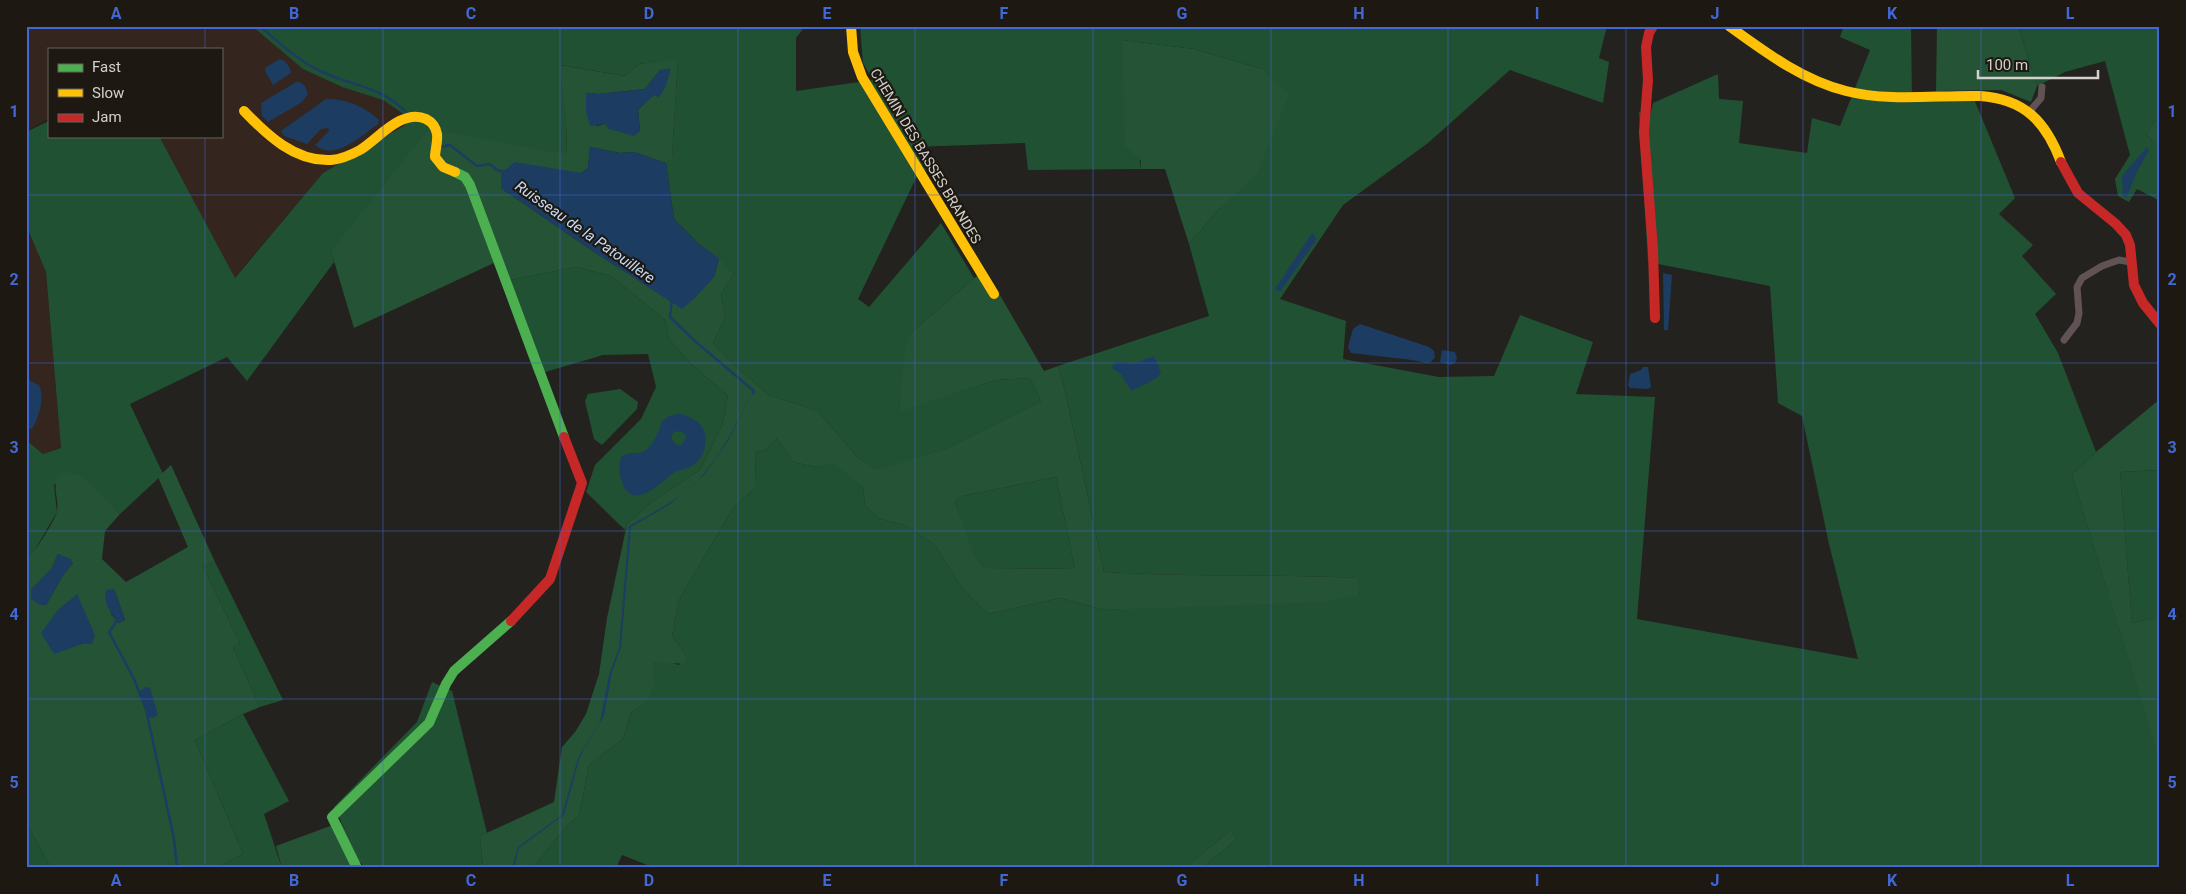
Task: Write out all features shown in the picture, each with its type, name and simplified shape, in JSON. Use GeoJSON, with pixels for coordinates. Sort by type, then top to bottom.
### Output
{"type":"FeatureCollection","features":[{"type":"Feature","properties":{"kind":"street","name":"CHEMIN DES BASSES BRANDES"},"geometry":{"type":"LineString","coordinates":[[851,26],[852,50],[862,77],[994,294]]}},
{"type":"Feature","properties":{"kind":"street"},"geometry":{"type":"LineString","coordinates":[[1653,26],[1649,33],[1646,47],[1648,80],[1644,132],[1654,257],[1655,318]]}},
{"type":"Feature","properties":{"kind":"street"},"geometry":{"type":"LineString","coordinates":[[1730,26],[1801,75],[1840,90],[1866,95],[1996,97],[2016,103],[2030,111],[2047,129],[2066,175],[2076,191],[2092,206],[2122,228],[2131,247],[2133,285],[2160,324]]}},
{"type":"Feature","properties":{"kind":"street"},"geometry":{"type":"LineString","coordinates":[[2030,111],[2041,98],[2042,87]]}},
{"type":"Feature","properties":{"kind":"street"},"geometry":{"type":"LineString","coordinates":[[244,112],[279,144],[297,154],[316,159],[333,160],[343,158],[382,136],[405,118],[418,116],[427,120],[436,128],[438,137],[435,157],[443,166],[465,178],[470,185],[582,483],[550,579],[518,616],[454,671],[446,684],[429,723],[332,817],[357,868]]}},
{"type":"Feature","properties":{"kind":"street"},"geometry":{"type":"LineString","coordinates":[[2064,340],[2077,323],[2079,313],[2077,286],[2082,278],[2102,266],[2119,260],[2131,262]]}},
{"type":"Feature","properties":{"kind":"shaded area"},"geometry":{"type":"Polygon","coordinates":[[[26,26],[252,26],[303,69],[342,87],[383,100],[408,117],[405,125],[323,173],[234,278],[160,138],[222,138],[222,48],[48,48],[48,120],[26,131],[26,26]]]}},
{"type":"Feature","properties":{"kind":"shaded area"},"geometry":{"type":"Polygon","coordinates":[[[26,225],[46,272],[61,448],[43,454],[26,440],[26,225]]]}},
{"type":"Feature","properties":{"kind":"green space"},"geometry":{"type":"Polygon","coordinates":[[[252,26],[805,26],[796,38],[796,91],[873,80],[863,63],[860,26],[1607,26],[1599,58],[1609,62],[1603,103],[1510,70],[1428,143],[1343,205],[1280,299],[1346,321],[1343,359],[1439,377],[1494,376],[1520,315],[1593,342],[1576,394],[1655,397],[1637,619],[1858,659],[1829,544],[1802,416],[1778,403],[1770,286],[1648,262],[1639,112],[1650,115],[1653,103],[1718,74],[1719,99],[1743,101],[1739,143],[1807,153],[1812,118],[1840,126],[1870,50],[1840,37],[1844,26],[1911,26],[1912,100],[1974,99],[2015,198],[1999,214],[2033,245],[2022,256],[2056,294],[2035,314],[2058,353],[2096,452],[2072,475],[2158,756],[2160,756],[2160,868],[1202,868],[1237,839],[1231,830],[1184,868],[655,868],[622,855],[616,868],[533,868],[564,829],[579,815],[589,765],[623,739],[631,713],[645,703],[653,663],[664,661],[679,665],[684,652],[672,636],[679,600],[733,508],[756,487],[755,453],[767,449],[777,438],[793,462],[816,467],[833,462],[863,487],[865,506],[878,518],[904,525],[935,545],[962,588],[988,614],[1060,598],[1105,610],[1360,595],[1356,578],[1104,572],[1058,366],[1209,316],[1189,244],[1220,208],[1262,69],[1194,49],[1122,40],[1141,169],[1028,170],[1025,143],[913,147],[926,170],[916,178],[858,299],[869,307],[941,223],[974,278],[911,333],[899,411],[996,380],[1030,378],[1041,401],[947,448],[877,471],[857,457],[818,411],[769,395],[733,364],[713,343],[725,318],[721,294],[734,274],[719,259],[700,245],[674,219],[666,163],[672,157],[678,60],[639,64],[625,76],[561,65],[567,135],[566,154],[542,150],[331,251],[334,262],[247,381],[227,357],[130,404],[163,474],[120,514],[75,473],[54,485],[57,512],[32,555],[26,561],[26,440],[43,454],[61,448],[46,272],[26,225],[26,132],[48,121],[48,138],[160,138],[235,278],[323,173],[405,125],[408,117],[383,100],[342,87],[303,69],[252,26]]]}},
{"type":"Feature","properties":{"kind":"green space"},"geometry":{"type":"Polygon","coordinates":[[[1937,26],[2018,26],[2037,86],[2031,102],[2001,90],[1936,91],[1937,26]]]}},
{"type":"Feature","properties":{"kind":"green space"},"geometry":{"type":"Polygon","coordinates":[[[2018,26],[2118,26],[2119,29],[2126,26],[2160,26],[2160,114],[2146,134],[2160,149],[2160,201],[2137,189],[2129,202],[2118,196],[2115,179],[2130,155],[2105,61],[2065,72],[2037,86],[2018,26]]]}},
{"type":"Feature","properties":{"kind":"green space"},"geometry":{"type":"Polygon","coordinates":[[[1122,40],[1194,49],[1262,69],[1289,95],[1257,174],[1220,208],[1189,244],[1165,169],[1141,169],[1141,161],[1125,146],[1122,40]]]}},
{"type":"Feature","properties":{"kind":"green space"},"geometry":{"type":"Polygon","coordinates":[[[678,59],[672,158],[666,163],[634,152],[620,153],[590,147],[588,168],[581,173],[553,170],[501,188],[591,250],[682,308],[714,277],[719,258],[734,274],[721,294],[725,318],[713,343],[733,364],[769,395],[818,411],[857,457],[877,470],[947,448],[1041,401],[1030,378],[996,380],[899,412],[905,349],[911,333],[974,278],[986,271],[1044,371],[1058,366],[1104,572],[1357,578],[1360,595],[1324,602],[1105,610],[1060,598],[988,614],[962,588],[935,545],[904,525],[878,518],[865,506],[863,487],[833,463],[816,467],[793,462],[777,438],[767,449],[755,453],[756,487],[733,508],[679,600],[672,636],[684,652],[686,662],[678,664],[653,663],[655,684],[645,703],[631,713],[623,739],[589,765],[579,815],[564,829],[533,868],[483,868],[480,836],[554,802],[562,747],[575,732],[586,714],[599,674],[607,618],[627,524],[652,502],[700,470],[722,426],[728,396],[691,364],[669,339],[665,320],[611,276],[576,267],[501,282],[494,263],[354,328],[331,251],[428,130],[566,153],[567,135],[560,65],[625,76],[639,64],[678,59]],[[670,69],[660,70],[645,89],[599,94],[586,93],[596,126],[605,124],[640,131],[638,110],[654,94],[659,97],[670,69]],[[1056,477],[962,496],[955,502],[975,557],[985,568],[1075,569],[1056,477]]]}},
{"type":"Feature","properties":{"kind":"green space"},"geometry":{"type":"Polygon","coordinates":[[[2160,114],[2160,149],[2146,134],[2160,114]]]}},
{"type":"Feature","properties":{"kind":"green space"},"geometry":{"type":"Polygon","coordinates":[[[576,267],[611,276],[665,320],[669,339],[691,364],[728,396],[722,426],[700,470],[652,502],[627,524],[625,530],[586,492],[595,465],[641,419],[656,387],[648,354],[603,355],[535,375],[501,282],[576,267]]]}},
{"type":"Feature","properties":{"kind":"green space"},"geometry":{"type":"Polygon","coordinates":[[[620,389],[638,402],[637,409],[602,445],[594,439],[585,401],[588,394],[620,389]]]}},
{"type":"Feature","properties":{"kind":"green space"},"geometry":{"type":"Polygon","coordinates":[[[2160,399],[2160,470],[2120,472],[2132,623],[2160,617],[2158,757],[2072,475],[2096,452],[2160,399]]]}},
{"type":"Feature","properties":{"kind":"green space"},"geometry":{"type":"Polygon","coordinates":[[[171,465],[215,562],[203,567],[240,643],[233,648],[260,707],[195,740],[243,854],[217,868],[51,868],[26,822],[26,561],[44,537],[56,515],[56,481],[58,476],[68,472],[74,473],[85,480],[120,514],[105,531],[102,559],[126,582],[188,547],[158,477],[171,465]],[[58,554],[52,568],[31,590],[46,605],[63,575],[73,563],[58,554]],[[114,589],[111,614],[118,623],[125,620],[114,589]],[[77,595],[70,647],[92,644],[77,595]]]}},
{"type":"Feature","properties":{"kind":"green space"},"geometry":{"type":"Polygon","coordinates":[[[2160,470],[2160,617],[2132,623],[2120,472],[2160,470]]]}},
{"type":"Feature","properties":{"kind":"green space"},"geometry":{"type":"Polygon","coordinates":[[[1056,477],[1075,569],[985,568],[974,557],[955,502],[962,496],[1056,477]]]}},
{"type":"Feature","properties":{"kind":"green space"},"geometry":{"type":"Polygon","coordinates":[[[215,562],[283,700],[260,707],[233,648],[240,643],[203,567],[215,562]]]}},
{"type":"Feature","properties":{"kind":"green space"},"geometry":{"type":"Polygon","coordinates":[[[432,682],[452,691],[487,833],[480,836],[483,868],[364,868],[334,807],[417,722],[432,682]]]}},
{"type":"Feature","properties":{"kind":"green space"},"geometry":{"type":"Polygon","coordinates":[[[243,714],[289,801],[264,814],[282,868],[217,868],[243,854],[195,740],[243,714]]]}},
{"type":"Feature","properties":{"kind":"green space"},"geometry":{"type":"Polygon","coordinates":[[[26,822],[51,868],[26,868],[26,822]]]}},
{"type":"Feature","properties":{"kind":"green space"},"geometry":{"type":"Polygon","coordinates":[[[341,822],[362,862],[353,868],[282,868],[276,846],[341,822]]]}},
{"type":"Feature","properties":{"kind":"green space"},"geometry":{"type":"Polygon","coordinates":[[[1231,830],[1237,839],[1202,868],[1184,868],[1231,830]]]}},
{"type":"Feature","properties":{"kind":"water"},"geometry":{"type":"Polygon","coordinates":[[[280,59],[288,64],[291,73],[273,85],[265,71],[266,67],[280,59]]]}},
{"type":"Feature","properties":{"kind":"water"},"geometry":{"type":"Polygon","coordinates":[[[671,69],[665,88],[659,97],[654,95],[638,110],[640,131],[634,136],[609,129],[605,124],[590,126],[586,111],[586,93],[599,94],[645,89],[660,70],[671,69]]]}},
{"type":"Feature","properties":{"kind":"water"},"geometry":{"type":"Polygon","coordinates":[[[298,81],[305,86],[308,94],[302,102],[268,122],[262,116],[261,103],[298,81]]]}},
{"type":"Feature","properties":{"kind":"water"},"geometry":{"type":"Polygon","coordinates":[[[326,99],[341,100],[361,107],[379,120],[378,124],[340,149],[323,149],[315,145],[329,131],[328,128],[321,129],[307,144],[284,136],[281,131],[326,99]]]}},
{"type":"Feature","properties":{"kind":"water"},"geometry":{"type":"Polygon","coordinates":[[[590,147],[620,153],[634,152],[666,163],[674,219],[700,245],[719,258],[714,277],[682,309],[591,250],[501,188],[501,173],[515,162],[581,173],[588,168],[590,147]]]}},
{"type":"Feature","properties":{"kind":"water"},"geometry":{"type":"Polygon","coordinates":[[[2147,147],[2149,150],[2135,176],[2127,197],[2123,196],[2122,176],[2147,147]]]}},
{"type":"Feature","properties":{"kind":"water"},"geometry":{"type":"Polygon","coordinates":[[[1312,233],[1317,239],[1280,292],[1275,289],[1312,233]]]}},
{"type":"Feature","properties":{"kind":"water"},"geometry":{"type":"Polygon","coordinates":[[[1663,273],[1672,275],[1668,330],[1664,330],[1663,273]]]}},
{"type":"Feature","properties":{"kind":"water"},"geometry":{"type":"Polygon","coordinates":[[[1360,324],[1429,347],[1434,351],[1435,357],[1431,362],[1427,363],[1351,353],[1348,347],[1353,329],[1360,324]]]}},
{"type":"Feature","properties":{"kind":"water"},"geometry":{"type":"Polygon","coordinates":[[[1442,350],[1455,352],[1457,358],[1455,363],[1450,365],[1440,362],[1442,350]]]}},
{"type":"Feature","properties":{"kind":"water"},"geometry":{"type":"Polygon","coordinates":[[[1154,356],[1161,372],[1157,378],[1131,391],[1121,374],[1112,368],[1116,362],[1136,363],[1154,356]]]}},
{"type":"Feature","properties":{"kind":"water"},"geometry":{"type":"Polygon","coordinates":[[[1643,367],[1648,367],[1651,387],[1648,389],[1630,388],[1628,385],[1630,374],[1641,370],[1643,367]]]}},
{"type":"Feature","properties":{"kind":"water"},"geometry":{"type":"Polygon","coordinates":[[[26,379],[39,385],[41,390],[39,413],[32,429],[26,428],[26,379]]]}},
{"type":"Feature","properties":{"kind":"water"},"geometry":{"type":"Polygon","coordinates":[[[754,390],[728,441],[704,475],[696,481],[712,463],[725,443],[754,390]]]}},
{"type":"Feature","properties":{"kind":"water"},"geometry":{"type":"Polygon","coordinates":[[[680,413],[700,424],[706,440],[704,452],[693,465],[675,472],[650,491],[636,495],[629,493],[624,487],[620,476],[621,457],[646,450],[655,438],[661,422],[667,417],[680,413]],[[677,431],[673,433],[671,439],[677,445],[681,445],[686,437],[684,433],[677,431]]]}},
{"type":"Feature","properties":{"kind":"water"},"geometry":{"type":"Polygon","coordinates":[[[682,494],[669,505],[631,527],[621,647],[612,672],[604,716],[579,760],[564,815],[519,848],[514,868],[512,868],[518,847],[562,815],[578,758],[600,722],[609,675],[619,648],[629,526],[682,494]]]}},
{"type":"Feature","properties":{"kind":"water"},"geometry":{"type":"Polygon","coordinates":[[[58,554],[71,559],[73,563],[63,575],[46,605],[40,605],[31,599],[31,590],[52,568],[58,554]]]}},
{"type":"Feature","properties":{"kind":"water"},"geometry":{"type":"Polygon","coordinates":[[[114,589],[125,620],[118,623],[108,608],[105,599],[106,590],[114,589]]]}},
{"type":"Feature","properties":{"kind":"water"},"geometry":{"type":"Polygon","coordinates":[[[77,594],[95,635],[92,644],[82,644],[54,654],[41,633],[58,610],[77,594]]]}},
{"type":"Feature","properties":{"kind":"water"},"geometry":{"type":"Polygon","coordinates":[[[146,687],[150,688],[158,715],[153,718],[147,716],[138,692],[146,687]]]}},
{"type":"Feature","properties":{"kind":"waterway","name":"Ruisseau de la Patouillère"},"geometry":{"type":"LineString","coordinates":[[260,26],[292,54],[310,66],[329,75],[380,93],[407,113]]}},
{"type":"Feature","properties":{"kind":"waterway","name":"Ruisseau de la Patouillère"},"geometry":{"type":"LineString","coordinates":[[440,147],[450,145],[477,166],[490,164],[497,170],[506,172]]}},
{"type":"Feature","properties":{"kind":"waterway","name":"Ruisseau de la Patouillère"},"geometry":{"type":"LineString","coordinates":[[672,299],[670,317],[696,342],[754,391],[753,393]]}},
{"type":"Feature","properties":{"kind":"waterway"},"geometry":{"type":"LineString","coordinates":[[117,618],[109,632],[135,681],[140,695]]}},
{"type":"Feature","properties":{"kind":"waterway"},"geometry":{"type":"LineString","coordinates":[[147,714],[174,839],[177,868]]}},
{"type":"Feature","properties":{"kind":"traffic: fast"},"geometry":{"type":"LineString","coordinates":[[455,172],[465,177],[470,185],[564,437]]}},
{"type":"Feature","properties":{"kind":"traffic: fast"},"geometry":{"type":"LineString","coordinates":[[357,868],[332,817],[429,723],[446,684],[454,671],[511,621]]}},
{"type":"Feature","properties":{"kind":"traffic: slow"},"geometry":{"type":"LineString","coordinates":[[851,26],[853,52],[862,77],[994,294]]}},
{"type":"Feature","properties":{"kind":"traffic: slow"},"geometry":{"type":"LineString","coordinates":[[1729,26],[1784,64],[1814,80],[1846,91],[1896,97],[1980,96],[2010,102],[2032,115],[2041,124],[2061,162]]}},
{"type":"Feature","properties":{"kind":"traffic: slow"},"geometry":{"type":"LineString","coordinates":[[244,111],[272,138],[294,152],[305,157],[331,160],[343,158],[360,150],[399,121],[417,117],[426,119],[435,127],[437,140],[435,157],[443,167],[455,172]]}},
{"type":"Feature","properties":{"kind":"traffic: jam"},"geometry":{"type":"LineString","coordinates":[[1653,26],[1649,33],[1646,47],[1648,80],[1644,132],[1653,250],[1655,318]]}},
{"type":"Feature","properties":{"kind":"traffic: jam"},"geometry":{"type":"LineString","coordinates":[[2061,162],[2078,193],[2116,224],[2126,235],[2130,245],[2134,285],[2143,303],[2160,324]]}},
{"type":"Feature","properties":{"kind":"traffic: jam"},"geometry":{"type":"LineString","coordinates":[[511,621],[550,579],[582,483],[564,437]]}}]}
